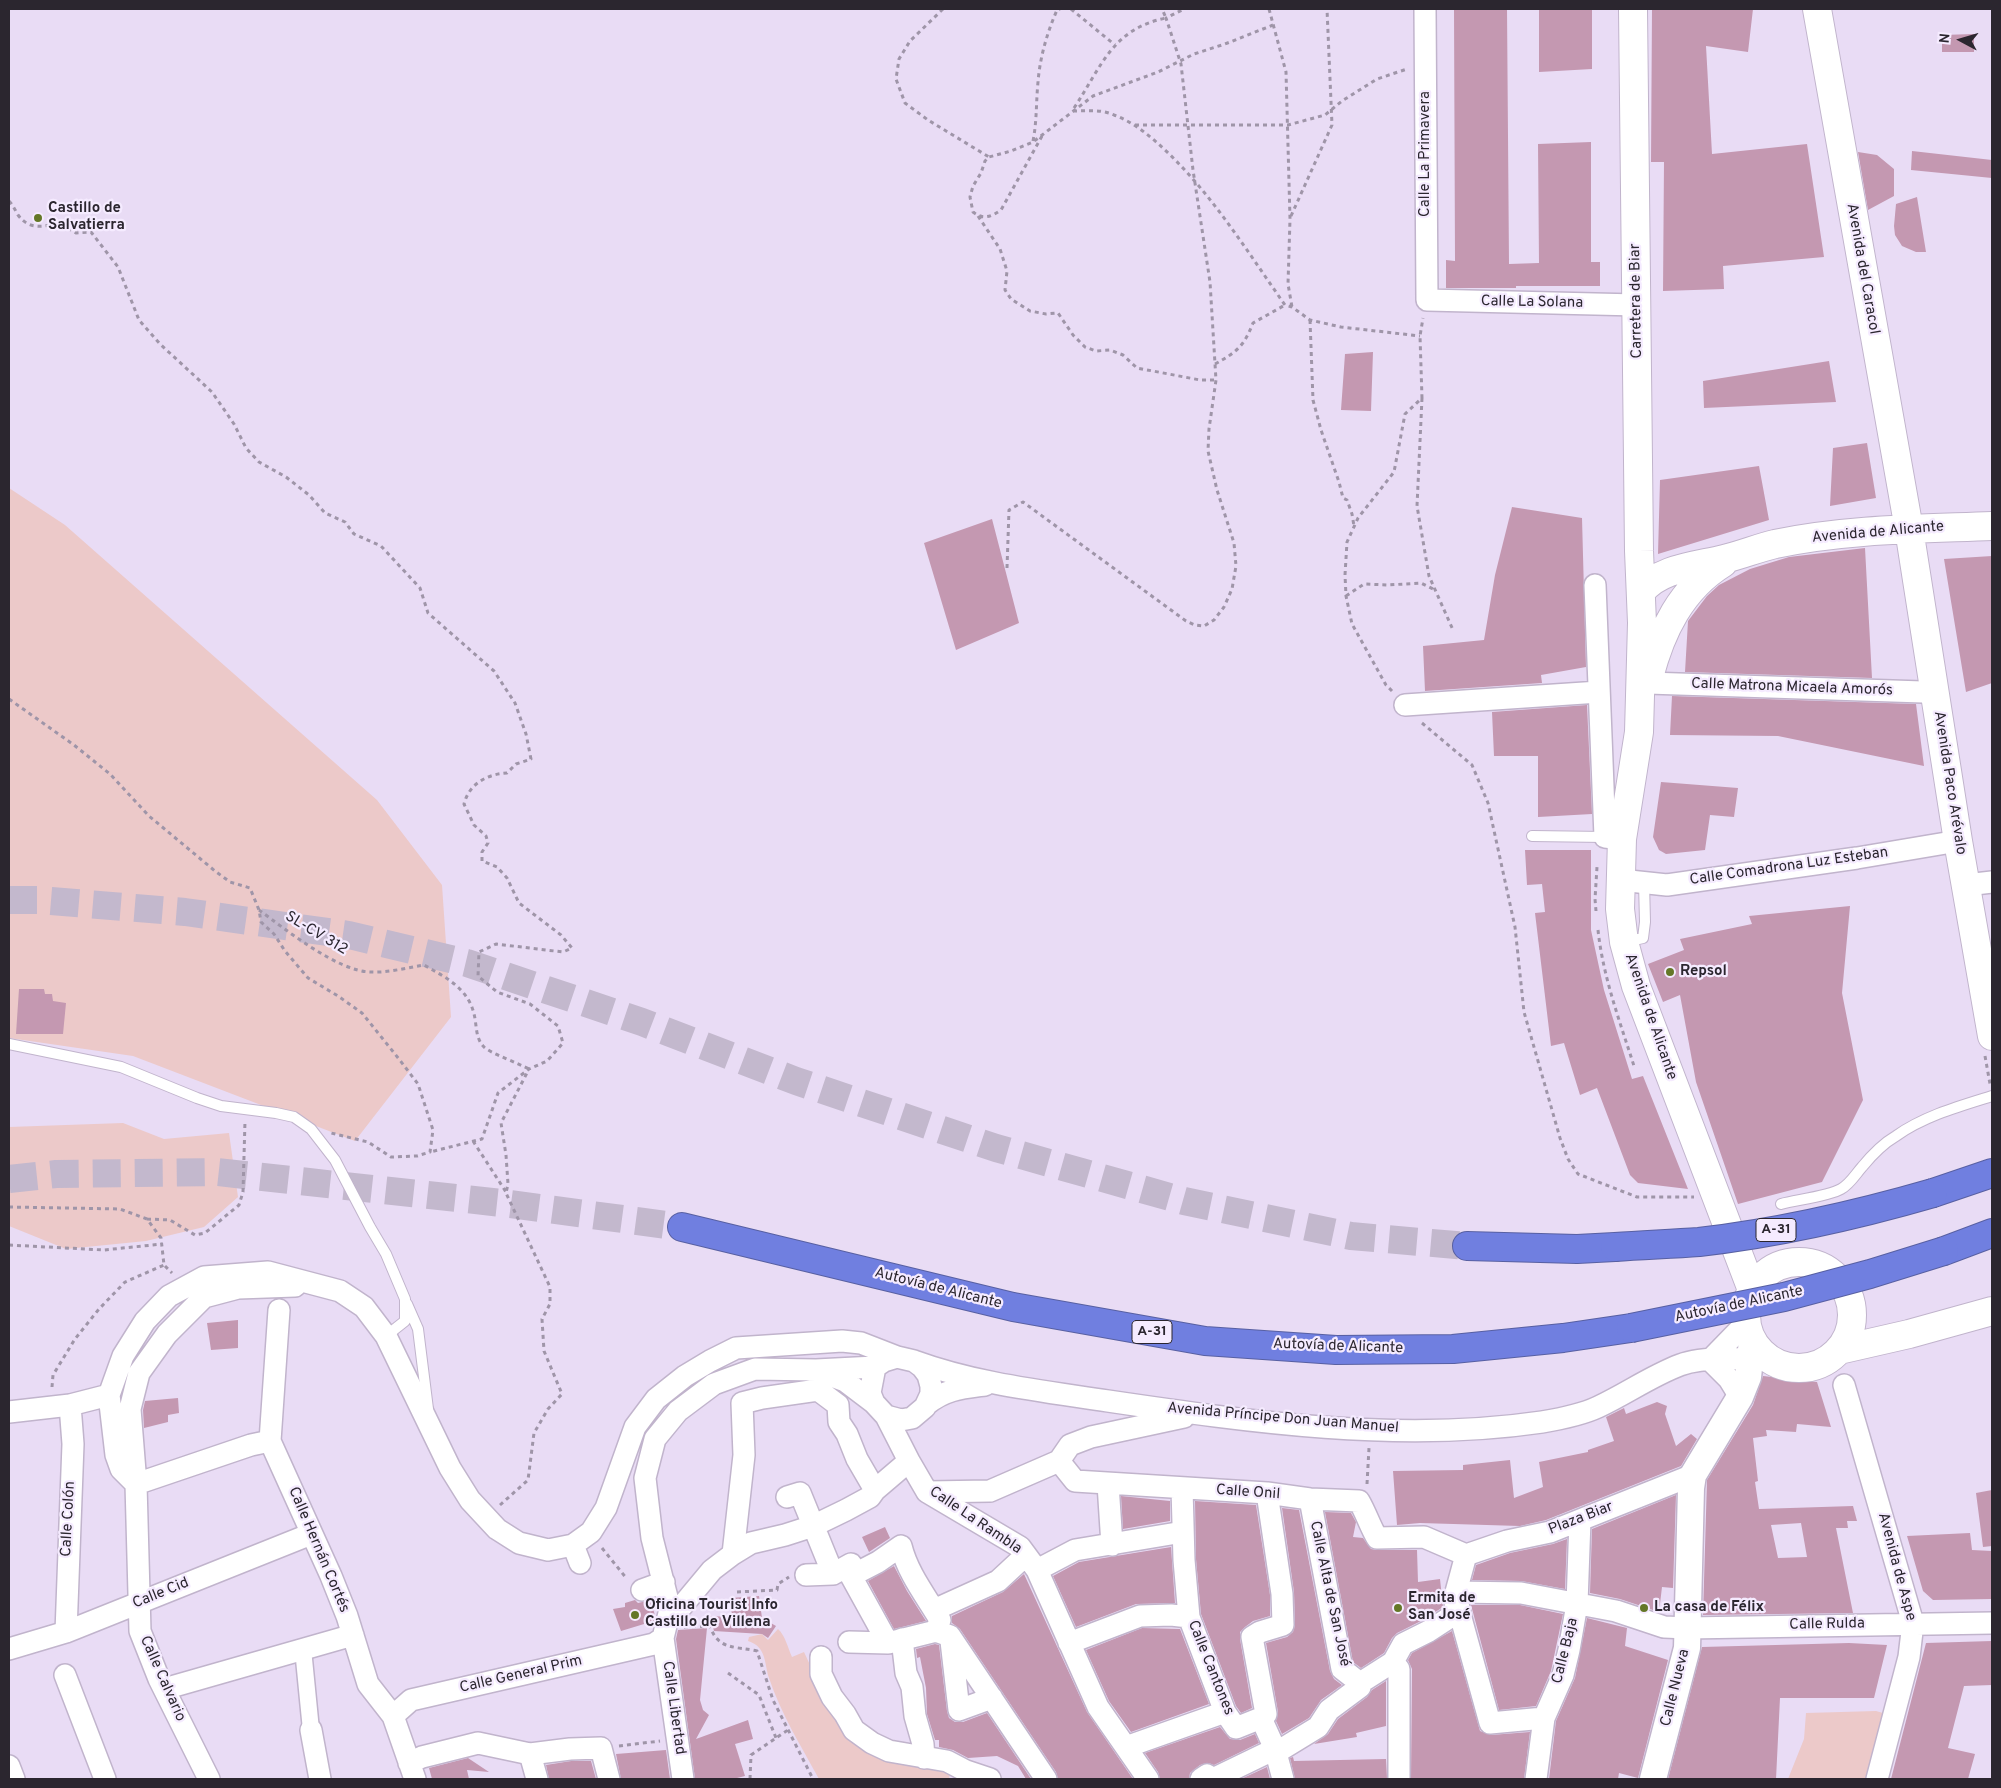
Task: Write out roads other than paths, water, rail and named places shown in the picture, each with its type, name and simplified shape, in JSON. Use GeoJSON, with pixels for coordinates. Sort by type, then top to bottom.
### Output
{"type":"FeatureCollection","features":[{"type":"Feature","properties":{"kind":"highway","name":"A-31"},"geometry":{"type":"LineString","coordinates":[[1467,1246],[1577,1249],[1699,1242],[1806,1225],[1874,1210],[1990,1174]]}},
{"type":"Feature","properties":{"kind":"highway","name":"Autovía de Alicante"},"geometry":{"type":"LineString","coordinates":[[682,1227],[1013,1307],[1205,1341],[1336,1350],[1453,1349],[1563,1338],[1631,1328],[1784,1297],[1870,1274],[1944,1251],[1992,1233]]}},
{"type":"Feature","properties":{"kind":"main road","name":"Carretera de Biar"},"geometry":{"type":"LineString","coordinates":[[1633,9],[1641,592]]}},
{"type":"Feature","properties":{"kind":"main road","name":"Avenida del Caracol"},"geometry":{"type":"LineString","coordinates":[[1817,9],[1909,529]]}},
{"type":"Feature","properties":{"kind":"main road","name":"Avenida de Alicante"},"geometry":{"type":"LineString","coordinates":[[1639,732],[1641,592],[1655,578],[1673,571],[1735,556],[1773,544],[1808,538],[1870,531],[1992,526]]}},
{"type":"Feature","properties":{"kind":"main road","name":"Avenida Paco Arévalo"},"geometry":{"type":"LineString","coordinates":[[1909,529],[1958,841],[1979,884],[1992,1036]]}},
{"type":"Feature","properties":{"kind":"main road"},"geometry":{"type":"LineString","coordinates":[[1639,551],[1649,563],[1673,571]]}},
{"type":"Feature","properties":{"kind":"main road","name":"Avenida de Alicante"},"geometry":{"type":"LineString","coordinates":[[1735,556],[1715,568],[1684,597],[1663,634],[1648,682],[1639,732],[1614,838],[1632,881],[1620,908],[1624,942],[1636,986],[1752,1290]]}},
{"type":"Feature","properties":{"kind":"main road","name":"Avenida de Alicante"},"geometry":{"type":"LineString","coordinates":[[1641,592],[1650,602],[1658,605],[1666,605],[1684,597]]}},
{"type":"Feature","properties":{"kind":"main road"},"geometry":{"type":"LineString","coordinates":[[1794,1262],[1810,1263],[1825,1268],[1837,1278],[1846,1291],[1851,1306],[1852,1322],[1847,1337],[1839,1350],[1824,1362],[1807,1368],[1789,1368],[1755,1346],[1746,1306],[1752,1290],[1759,1280],[1779,1266],[1794,1262]]}},
{"type":"Feature","properties":{"kind":"main road"},"geometry":{"type":"LineString","coordinates":[[1851,1306],[1889,1329],[1930,1329]]}},
{"type":"Feature","properties":{"kind":"main road"},"geometry":{"type":"LineString","coordinates":[[1839,1350],[1930,1329],[1992,1311]]}},
{"type":"Feature","properties":{"kind":"street","name":"Calle La Primavera"},"geometry":{"type":"LineString","coordinates":[[1425,9],[1427,300]]}},
{"type":"Feature","properties":{"kind":"street","name":"Calle La Solana"},"geometry":{"type":"LineString","coordinates":[[1427,300],[1637,305]]}},
{"type":"Feature","properties":{"kind":"street"},"geometry":{"type":"LineString","coordinates":[[1595,585],[1599,692],[1614,838]]}},
{"type":"Feature","properties":{"kind":"street","name":"Calle Matrona Micaela Amorós"},"geometry":{"type":"LineString","coordinates":[[1648,682],[1923,692],[1935,689]]}},
{"type":"Feature","properties":{"kind":"street"},"geometry":{"type":"LineString","coordinates":[[1405,705],[1599,692]]}},
{"type":"Feature","properties":{"kind":"street","name":"Calle Comadrona Luz Esteban"},"geometry":{"type":"LineString","coordinates":[[1632,881],[1667,885],[1958,841]]}},
{"type":"Feature","properties":{"kind":"street"},"geometry":{"type":"LineString","coordinates":[[270,1441],[251,1444],[136,1484],[121,1468],[116,1456],[109,1395],[123,1356],[145,1322],[169,1296],[204,1277],[268,1272],[340,1291],[364,1307],[386,1336],[431,1428]]}},
{"type":"Feature","properties":{"kind":"street","name":"Calle Calvario"},"geometry":{"type":"LineString","coordinates":[[208,1779],[164,1689],[140,1631],[136,1484],[130,1409],[139,1373],[167,1334],[204,1298],[238,1288],[316,1285]]}},
{"type":"Feature","properties":{"kind":"street","name":"Calle Hernán Cortés"},"geometry":{"type":"LineString","coordinates":[[279,1310],[270,1441],[331,1576],[353,1635],[368,1684],[393,1716],[412,1771]]}},
{"type":"Feature","properties":{"kind":"street"},"geometry":{"type":"LineString","coordinates":[[814,1343],[850,1353],[876,1366]]}},
{"type":"Feature","properties":{"kind":"street","name":"Avenida Príncipe Don Juan Manuel"},"geometry":{"type":"LineString","coordinates":[[431,1428],[455,1476],[470,1500],[497,1529],[519,1543],[576,1554],[606,1508],[635,1427],[656,1399],[685,1376],[736,1348],[814,1343],[861,1343],[935,1369],[994,1384],[1198,1414],[1370,1428],[1442,1431],[1545,1422],[1597,1408],[1682,1364],[1710,1360],[1755,1346]]}},
{"type":"Feature","properties":{"kind":"street"},"geometry":{"type":"LineString","coordinates":[[1740,1397],[1729,1379],[1710,1360],[1755,1346]]}},
{"type":"Feature","properties":{"kind":"street"},"geometry":{"type":"LineString","coordinates":[[1693,1475],[1740,1397],[1748,1377],[1755,1346]]}},
{"type":"Feature","properties":{"kind":"street"},"geometry":{"type":"LineString","coordinates":[[880,1410],[870,1393],[876,1366],[884,1360],[905,1359],[922,1367],[928,1376],[931,1394],[920,1411],[908,1461]]}},
{"type":"Feature","properties":{"kind":"street","name":"Calle Libertad"},"geometry":{"type":"LineString","coordinates":[[683,1779],[663,1629],[664,1582],[652,1538],[644,1478],[655,1439],[678,1411],[714,1384],[755,1370],[816,1370],[876,1366]]}},
{"type":"Feature","properties":{"kind":"street"},"geometry":{"type":"LineString","coordinates":[[816,1370],[845,1381],[880,1410],[901,1420],[920,1411]]}},
{"type":"Feature","properties":{"kind":"street","name":"Avenida Príncipe Don Juan Manuel"},"geometry":{"type":"LineString","coordinates":[[920,1411],[939,1395],[951,1390],[994,1384]]}},
{"type":"Feature","properties":{"kind":"street","name":"Avenida de Aspe"},"geometry":{"type":"LineString","coordinates":[[1844,1385],[1913,1623],[1909,1657],[1877,1779]]}},
{"type":"Feature","properties":{"kind":"street"},"geometry":{"type":"LineString","coordinates":[[733,1554],[744,1455],[742,1403],[762,1398],[818,1390],[838,1405],[839,1422],[875,1490]]}},
{"type":"Feature","properties":{"kind":"street"},"geometry":{"type":"LineString","coordinates":[[9,1412],[60,1407],[109,1395]]}},
{"type":"Feature","properties":{"kind":"street","name":"Calle Colón"},"geometry":{"type":"LineString","coordinates":[[60,1407],[73,1444],[66,1632]]}},
{"type":"Feature","properties":{"kind":"street","name":"Calle La Rambla"},"geometry":{"type":"LineString","coordinates":[[880,1410],[927,1492],[1012,1542],[1020,1548],[1032,1563],[1098,1707],[1148,1779]]}},
{"type":"Feature","properties":{"kind":"street"},"geometry":{"type":"LineString","coordinates":[[927,1492],[990,1491],[1059,1461],[1070,1444],[1091,1437],[1198,1414]]}},
{"type":"Feature","properties":{"kind":"street","name":"Calle General Prim"},"geometry":{"type":"LineString","coordinates":[[393,1716],[412,1700],[663,1629],[712,1570],[733,1554],[751,1543],[786,1536],[813,1526],[870,1497],[875,1490],[908,1461]]}},
{"type":"Feature","properties":{"kind":"street","name":"Calle Onil"},"geometry":{"type":"LineString","coordinates":[[1059,1461],[1074,1481],[1267,1493],[1359,1501],[1377,1538],[1424,1537],[1466,1554]]}},
{"type":"Feature","properties":{"kind":"street","name":"Plaza Biar"},"geometry":{"type":"LineString","coordinates":[[1466,1554],[1507,1541],[1550,1532],[1693,1475]]}},
{"type":"Feature","properties":{"kind":"street","name":"Calle Nueva"},"geometry":{"type":"LineString","coordinates":[[1653,1779],[1687,1648],[1691,1488],[1693,1475]]}},
{"type":"Feature","properties":{"kind":"street"},"geometry":{"type":"LineString","coordinates":[[1108,1484],[1112,1545]]}},
{"type":"Feature","properties":{"kind":"street","name":"Calle Cantones"},"geometry":{"type":"LineString","coordinates":[[1182,1488],[1189,1617],[1225,1712],[1236,1728],[1261,1718]]}},
{"type":"Feature","properties":{"kind":"street"},"geometry":{"type":"LineString","coordinates":[[787,1497],[800,1493],[813,1526],[842,1575],[895,1641],[912,1687],[915,1716],[923,1744],[924,1758]]}},
{"type":"Feature","properties":{"kind":"street"},"geometry":{"type":"LineString","coordinates":[[1267,1493],[1281,1586],[1282,1625],[1260,1632],[1252,1637],[1266,1714],[1261,1718],[1275,1749],[1283,1779]]}},
{"type":"Feature","properties":{"kind":"street","name":"Calle Alta de San José"},"geometry":{"type":"LineString","coordinates":[[1310,1498],[1342,1669],[1360,1683]]}},
{"type":"Feature","properties":{"kind":"street","name":"Calle Baja"},"geometry":{"type":"LineString","coordinates":[[1536,1779],[1544,1718],[1563,1675],[1577,1604],[1580,1520]]}},
{"type":"Feature","properties":{"kind":"street"},"geometry":{"type":"LineString","coordinates":[[1032,1563],[1075,1550],[1183,1532]]}},
{"type":"Feature","properties":{"kind":"street","name":"Calle Cid"},"geometry":{"type":"LineString","coordinates":[[9,1649],[66,1632],[311,1534]]}},
{"type":"Feature","properties":{"kind":"street"},"geometry":{"type":"LineString","coordinates":[[806,1575],[842,1575],[878,1562],[901,1546],[904,1558],[940,1626],[992,1698],[1046,1779]]}},
{"type":"Feature","properties":{"kind":"street"},"geometry":{"type":"LineString","coordinates":[[1201,1779],[1207,1775],[1213,1779],[1275,1749],[1282,1749],[1318,1727],[1329,1710],[1360,1686],[1360,1683],[1393,1662],[1403,1644],[1454,1614],[1456,1592],[1466,1554]]}},
{"type":"Feature","properties":{"kind":"street","name":"Calle La Rambla"},"geometry":{"type":"LineString","coordinates":[[849,1642],[895,1641],[940,1626],[998,1581],[1032,1563]]}},
{"type":"Feature","properties":{"kind":"street"},"geometry":{"type":"LineString","coordinates":[[642,1590],[664,1582]]}},
{"type":"Feature","properties":{"kind":"street"},"geometry":{"type":"LineString","coordinates":[[1456,1592],[1460,1618],[1490,1722],[1544,1718]]}},
{"type":"Feature","properties":{"kind":"street","name":"Calle Rulda"},"geometry":{"type":"LineString","coordinates":[[1456,1592],[1521,1593],[1616,1611],[1664,1627],[1992,1623]]}},
{"type":"Feature","properties":{"kind":"street"},"geometry":{"type":"LineString","coordinates":[[1069,1644],[1140,1616],[1170,1615],[1189,1617]]}},
{"type":"Feature","properties":{"kind":"street"},"geometry":{"type":"LineString","coordinates":[[940,1626],[959,1710],[992,1698]]}},
{"type":"Feature","properties":{"kind":"street"},"geometry":{"type":"LineString","coordinates":[[164,1689],[353,1635]]}},
{"type":"Feature","properties":{"kind":"street"},"geometry":{"type":"LineString","coordinates":[[304,1649],[312,1730],[320,1779]]}},
{"type":"Feature","properties":{"kind":"street"},"geometry":{"type":"LineString","coordinates":[[821,1657],[821,1674],[832,1697],[854,1730],[872,1743],[889,1751],[947,1761],[966,1771],[990,1779]]}},
{"type":"Feature","properties":{"kind":"street"},"geometry":{"type":"LineString","coordinates":[[1393,1662],[1399,1668],[1399,1779]]}},
{"type":"Feature","properties":{"kind":"street"},"geometry":{"type":"LineString","coordinates":[[65,1675],[105,1779]]}},
{"type":"Feature","properties":{"kind":"street"},"geometry":{"type":"LineString","coordinates":[[1126,1747],[1225,1712]]}},
{"type":"Feature","properties":{"kind":"street"},"geometry":{"type":"LineString","coordinates":[[412,1771],[422,1757],[478,1743],[530,1754],[570,1749],[601,1748],[609,1779]]}},
{"type":"Feature","properties":{"kind":"street"},"geometry":{"type":"LineString","coordinates":[[530,1754],[537,1779]]}},
{"type":"Feature","properties":{"kind":"street"},"geometry":{"type":"LineString","coordinates":[[9,1766],[14,1779]]}},
{"type":"Feature","properties":{"kind":"lane"},"geometry":{"type":"LineString","coordinates":[[1532,836],[1614,838]]}},
{"type":"Feature","properties":{"kind":"lane"},"geometry":{"type":"LineString","coordinates":[[9,1044],[121,1068],[222,1106],[294,1116],[311,1129],[335,1160],[386,1254],[418,1329],[431,1428]]}},
{"type":"Feature","properties":{"kind":"lane"},"geometry":{"type":"LineString","coordinates":[[1781,1204],[1841,1189],[1895,1136],[1922,1121],[1992,1096]]}},
{"type":"Feature","properties":{"kind":"lane"},"geometry":{"type":"LineString","coordinates":[[386,1336],[405,1321],[405,1299]]}},
{"type":"Feature","properties":{"kind":"tunnel"},"geometry":{"type":"LineString","coordinates":[[9,900],[39,900],[185,912],[349,935],[467,963],[642,1022],[796,1081],[996,1148],[1184,1201],[1351,1236],[1467,1246]]}},
{"type":"Feature","properties":{"kind":"tunnel"},"geometry":{"type":"LineString","coordinates":[[9,1179],[56,1174],[217,1172],[502,1203],[682,1227]]}},
{"type":"Feature","properties":{"kind":"place","name":"Castillo de Salvatierra"},"geometry":{"type":"Point","coordinates":[38,218]}},
{"type":"Feature","properties":{"kind":"place","name":"Repsol"},"geometry":{"type":"Point","coordinates":[1670,972]}},
{"type":"Feature","properties":{"kind":"place","name":"Ermita de San José"},"geometry":{"type":"Point","coordinates":[1398,1608]}},
{"type":"Feature","properties":{"kind":"place","name":"La casa de Félix"},"geometry":{"type":"Point","coordinates":[1644,1608]}},
{"type":"Feature","properties":{"kind":"place","name":"Oficina Tourist Info Castillo de Villena"},"geometry":{"type":"Point","coordinates":[635,1615]}}]}
